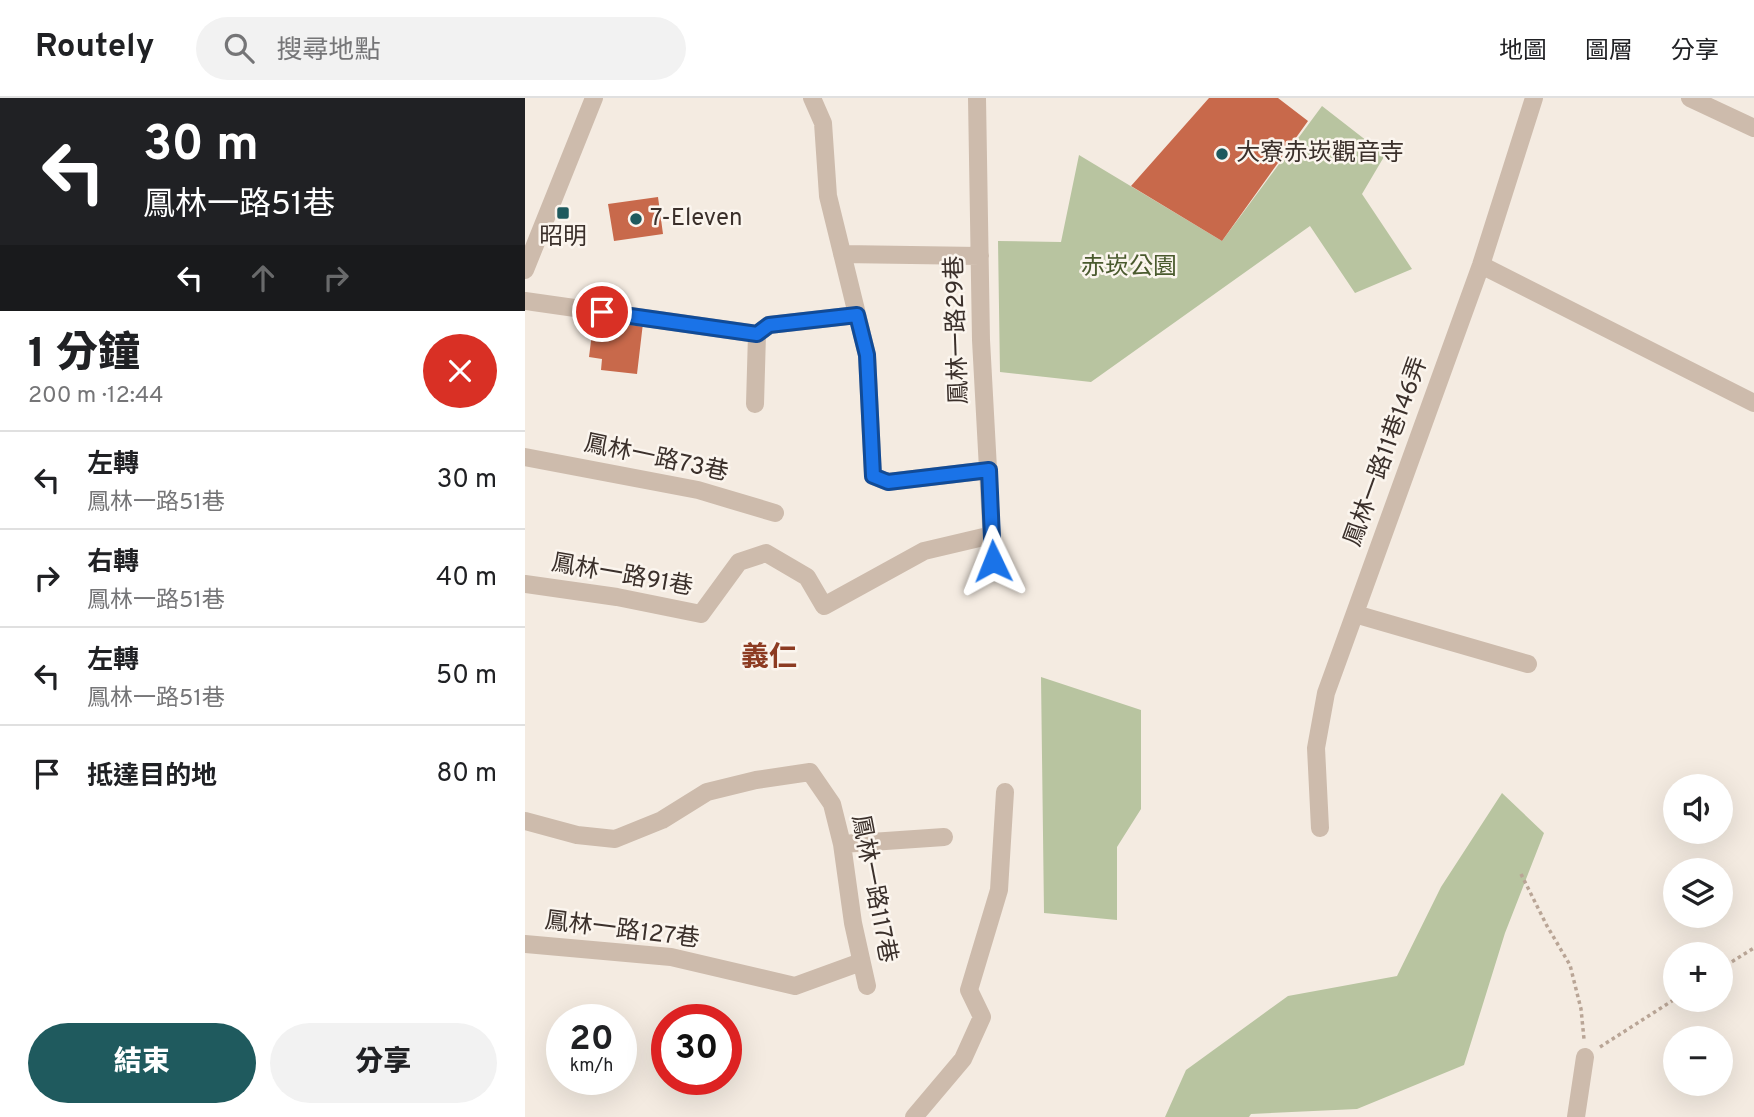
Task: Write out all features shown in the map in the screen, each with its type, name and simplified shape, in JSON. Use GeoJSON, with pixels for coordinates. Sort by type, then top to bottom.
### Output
{"type":"FeatureCollection","features":[{"type":"Feature","properties":{"kind":"street"},"geometry":{"type":"LineString","coordinates":[[525,270],[594,98]]}},
{"type":"Feature","properties":{"kind":"street"},"geometry":{"type":"LineString","coordinates":[[812,98],[823,123],[828,196],[867,355],[873,476],[888,482],[989,470]]}},
{"type":"Feature","properties":{"kind":"street","name":"鳳林一路29巷"},"geometry":{"type":"LineString","coordinates":[[977,98],[981,340],[993,561]]}},
{"type":"Feature","properties":{"kind":"street","name":"鳳林一路11巷146弄"},"geometry":{"type":"LineString","coordinates":[[1320,828],[1316,748],[1326,693],[1482,265],[1534,98]]}},
{"type":"Feature","properties":{"kind":"street"},"geometry":{"type":"LineString","coordinates":[[1690,98],[1754,128]]}},
{"type":"Feature","properties":{"kind":"street"},"geometry":{"type":"LineString","coordinates":[[842,254],[980,256]]}},
{"type":"Feature","properties":{"kind":"street"},"geometry":{"type":"LineString","coordinates":[[1482,265],[1754,403]]}},
{"type":"Feature","properties":{"kind":"street"},"geometry":{"type":"LineString","coordinates":[[525,301],[757,334],[769,325],[857,315]]}},
{"type":"Feature","properties":{"kind":"street"},"geometry":{"type":"LineString","coordinates":[[755,404],[757,334]]}},
{"type":"Feature","properties":{"kind":"street","name":"鳳林一路73巷"},"geometry":{"type":"LineString","coordinates":[[525,457],[698,490],[775,513]]}},
{"type":"Feature","properties":{"kind":"street","name":"鳳林一路91巷"},"geometry":{"type":"LineString","coordinates":[[525,584],[617,597],[701,614],[739,562],[766,553],[807,577],[824,606],[924,551],[992,536]]}},
{"type":"Feature","properties":{"kind":"street"},"geometry":{"type":"LineString","coordinates":[[1355,614],[1528,664]]}},
{"type":"Feature","properties":{"kind":"street","name":"鳳林一路117巷"},"geometry":{"type":"LineString","coordinates":[[525,821],[577,835],[615,839],[662,820],[708,792],[757,780],[810,772],[832,804],[842,844],[853,923],[867,986]]}},
{"type":"Feature","properties":{"kind":"street"},"geometry":{"type":"LineString","coordinates":[[914,1117],[963,1059],[982,1017],[969,990],[999,890],[1005,792]]}},
{"type":"Feature","properties":{"kind":"street"},"geometry":{"type":"LineString","coordinates":[[842,844],[944,837]]}},
{"type":"Feature","properties":{"kind":"street","name":"鳳林一路127巷"},"geometry":{"type":"LineString","coordinates":[[525,944],[671,957],[795,986],[861,962]]}},
{"type":"Feature","properties":{"kind":"street"},"geometry":{"type":"LineString","coordinates":[[1576,1117],[1585,1057]]}},
{"type":"Feature","properties":{"kind":"path"},"geometry":{"type":"LineString","coordinates":[[1521,874],[1570,965],[1581,1009],[1585,1057],[1663,1007]]}},
{"type":"Feature","properties":{"kind":"path"},"geometry":{"type":"LineString","coordinates":[[1733,961],[1754,948]]}},
{"type":"Feature","properties":{"kind":"green space","name":"赤崁公園"},"geometry":{"type":"Polygon","coordinates":[[[1322,106],[1385,155],[1362,194],[1412,269],[1355,293],[1310,226],[1091,382],[1000,372],[998,241],[1061,242],[1079,155],[1222,241],[1322,106]]]}},
{"type":"Feature","properties":{"kind":"green space"},"geometry":{"type":"Polygon","coordinates":[[[1041,677],[1141,710],[1141,809],[1117,847],[1117,920],[1044,913],[1041,677]]]}},
{"type":"Feature","properties":{"kind":"green space"},"geometry":{"type":"Polygon","coordinates":[[[1502,793],[1544,833],[1505,933],[1464,1065],[1357,1109],[1251,1114],[1249,1117],[1165,1117],[1186,1070],[1288,996],[1397,976],[1441,887],[1502,793]]]}},
{"type":"Feature","properties":{"kind":"building","name":"大寮赤崁觀音寺"},"geometry":{"type":"Polygon","coordinates":[[[1209,98],[1278,98],[1308,121],[1222,241],[1131,186],[1209,98]]]}},
{"type":"Feature","properties":{"kind":"building","name":"7-Eleven"},"geometry":{"type":"Polygon","coordinates":[[[658,197],[663,234],[614,241],[608,204],[658,197]]]}},
{"type":"Feature","properties":{"kind":"building"},"geometry":{"type":"Polygon","coordinates":[[[606,319],[643,323],[637,374],[601,370],[602,359],[589,357],[593,325],[605,326],[606,319]]]}},
{"type":"Feature","properties":{"kind":"place","name":"大寮赤崁觀音寺"},"geometry":{"type":"Point","coordinates":[1222,154]}},
{"type":"Feature","properties":{"kind":"place","name":"昭明"},"geometry":{"type":"Point","coordinates":[563,213]}},
{"type":"Feature","properties":{"kind":"place","name":"7-Eleven"},"geometry":{"type":"Point","coordinates":[636,219]}},
{"type":"Feature","properties":{"kind":"district","name":"義仁"},"geometry":{"type":"Point","coordinates":[769,659]}},
{"type":"Feature","properties":{"kind":"route"},"geometry":{"type":"LineString","coordinates":[[602,312],[757,334],[769,325],[857,315],[867,355],[873,476],[888,482],[989,470],[993,561]]}}]}
